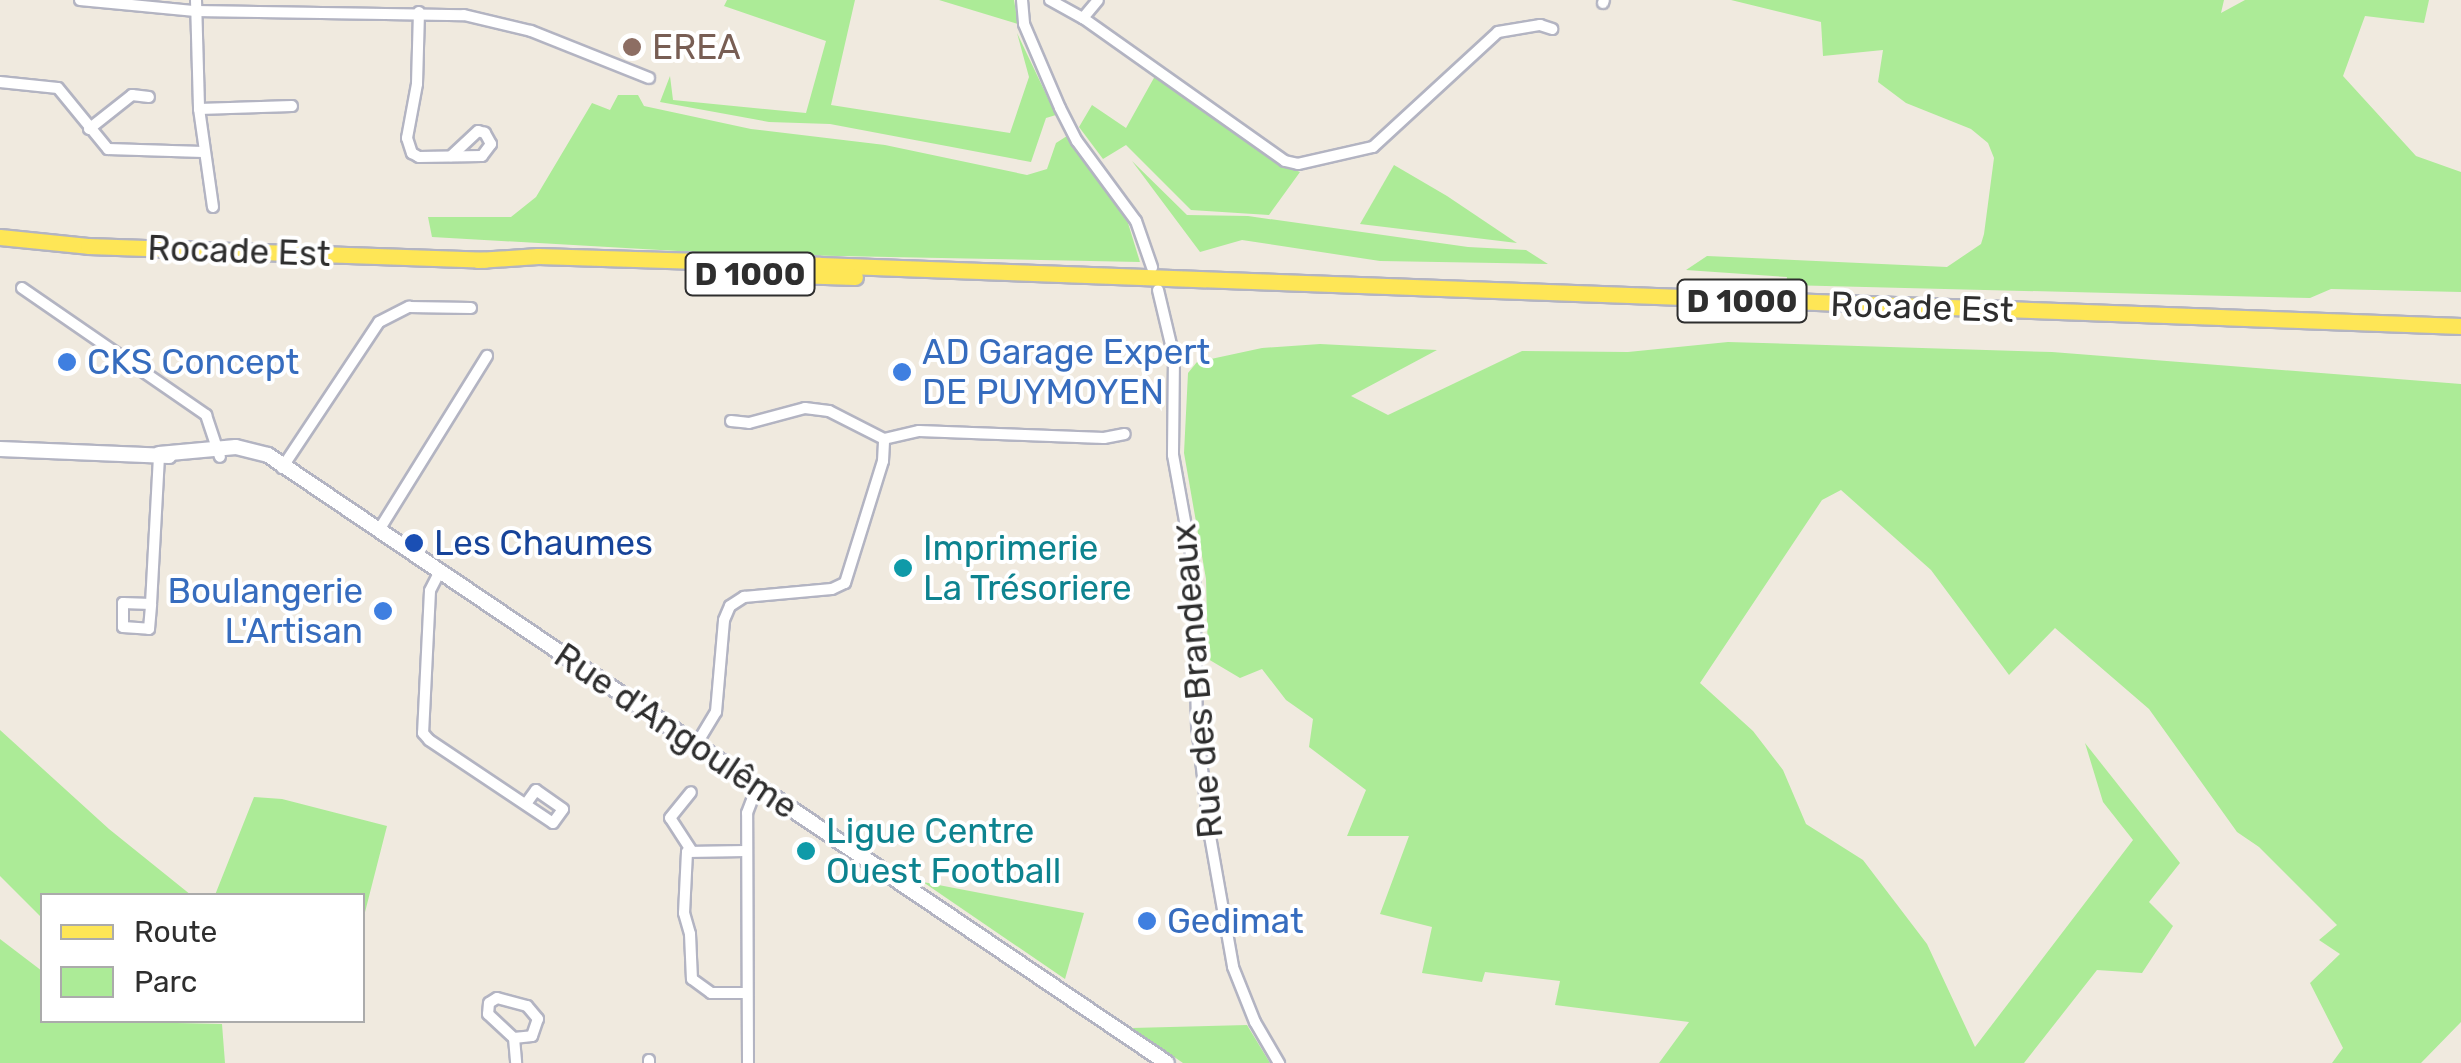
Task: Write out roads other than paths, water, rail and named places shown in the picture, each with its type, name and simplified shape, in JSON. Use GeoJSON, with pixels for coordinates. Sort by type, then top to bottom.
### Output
{"type":"FeatureCollection","features":[{"type":"Feature","properties":{"kind":"main road","name":"Rocade Est"},"geometry":{"type":"LineString","coordinates":[[0,238],[88,246],[809,276],[1023,276],[2461,326]]}},
{"type":"Feature","properties":{"kind":"street"},"geometry":{"type":"LineString","coordinates":[[80,0],[419,12],[439,6],[531,31],[649,78]]}},
{"type":"Feature","properties":{"kind":"street"},"geometry":{"type":"LineString","coordinates":[[1022,0],[1024,24],[1060,108],[1077,141],[1136,221],[1152,267]]}},
{"type":"Feature","properties":{"kind":"street"},"geometry":{"type":"LineString","coordinates":[[1050,0],[1083,18],[1285,160],[1311,164],[1372,147],[1498,32],[1540,26],[1552,29]]}},
{"type":"Feature","properties":{"kind":"street"},"geometry":{"type":"LineString","coordinates":[[1083,18],[1098,0]]}},
{"type":"Feature","properties":{"kind":"street"},"geometry":{"type":"LineString","coordinates":[[195,6],[199,109],[213,207]]}},
{"type":"Feature","properties":{"kind":"street"},"geometry":{"type":"LineString","coordinates":[[419,12],[417,84],[407,138],[412,153],[418,157],[451,156]]}},
{"type":"Feature","properties":{"kind":"street"},"geometry":{"type":"LineString","coordinates":[[0,82],[58,88],[108,148],[203,152]]}},
{"type":"Feature","properties":{"kind":"street"},"geometry":{"type":"LineString","coordinates":[[89,129],[132,96],[149,98]]}},
{"type":"Feature","properties":{"kind":"street"},"geometry":{"type":"LineString","coordinates":[[199,109],[292,106]]}},
{"type":"Feature","properties":{"kind":"street"},"geometry":{"type":"LineString","coordinates":[[22,288],[206,415],[219,453]]}},
{"type":"Feature","properties":{"kind":"street","name":"Rue des Brandeaux"},"geometry":{"type":"LineString","coordinates":[[1158,290],[1174,357],[1172,455],[1195,582],[1197,726],[1210,836],[1232,966],[1254,1022],[1279,1063]]}},
{"type":"Feature","properties":{"kind":"street"},"geometry":{"type":"LineString","coordinates":[[282,468],[379,322],[409,307],[471,308]]}},
{"type":"Feature","properties":{"kind":"street"},"geometry":{"type":"LineString","coordinates":[[380,530],[487,356]]}},
{"type":"Feature","properties":{"kind":"street"},"geometry":{"type":"LineString","coordinates":[[731,421],[748,424],[806,408],[828,410],[884,439],[919,431],[1104,438],[1125,434]]}},
{"type":"Feature","properties":{"kind":"street"},"geometry":{"type":"LineString","coordinates":[[696,745],[716,712],[724,620],[730,606],[744,597],[832,589],[845,583],[883,461],[884,439]]}},
{"type":"Feature","properties":{"kind":"street","name":"Rue d'Angoulême"},"geometry":{"type":"LineString","coordinates":[[0,449],[160,454],[253,449],[380,530],[1167,1063]]}},
{"type":"Feature","properties":{"kind":"street"},"geometry":{"type":"LineString","coordinates":[[151,604],[124,603],[123,627],[149,629],[151,604],[160,454]]}},
{"type":"Feature","properties":{"kind":"street"},"geometry":{"type":"LineString","coordinates":[[440,571],[430,591],[423,733],[526,804]]}},
{"type":"Feature","properties":{"kind":"street"},"geometry":{"type":"LineString","coordinates":[[748,1063],[747,813],[757,787]]}},
{"type":"Feature","properties":{"kind":"street"},"geometry":{"type":"LineString","coordinates":[[691,850],[670,816],[692,792]]}},
{"type":"Feature","properties":{"kind":"street"},"geometry":{"type":"LineString","coordinates":[[691,850],[746,852]]}},
{"type":"Feature","properties":{"kind":"street"},"geometry":{"type":"LineString","coordinates":[[691,850],[685,858],[684,912],[690,934],[690,974],[711,993],[747,993]]}},
{"type":"Feature","properties":{"kind":"street"},"geometry":{"type":"LineString","coordinates":[[514,1038],[532,1036],[538,1018],[527,1006],[497,998],[489,1003],[488,1014],[514,1038],[516,1063]]}},
{"type":"Feature","properties":{"kind":"place","name":"EREA"},"geometry":{"type":"Point","coordinates":[632,47]}},
{"type":"Feature","properties":{"kind":"place","name":"CKS Concept"},"geometry":{"type":"Point","coordinates":[67,362]}},
{"type":"Feature","properties":{"kind":"place","name":"AD Garage Expert DE PUYMOYEN"},"geometry":{"type":"Point","coordinates":[902,372]}},
{"type":"Feature","properties":{"kind":"place","name":"Les Chaumes"},"geometry":{"type":"Point","coordinates":[414,543]}},
{"type":"Feature","properties":{"kind":"place","name":"Imprimerie La Trésoriere"},"geometry":{"type":"Point","coordinates":[903,568]}},
{"type":"Feature","properties":{"kind":"place","name":"Boulangerie L'Artisan"},"geometry":{"type":"Point","coordinates":[383,611]}},
{"type":"Feature","properties":{"kind":"place","name":"Ligue Centre Ouest Football"},"geometry":{"type":"Point","coordinates":[806,851]}},
{"type":"Feature","properties":{"kind":"place","name":"Gedimat"},"geometry":{"type":"Point","coordinates":[1147,921]}}]}
